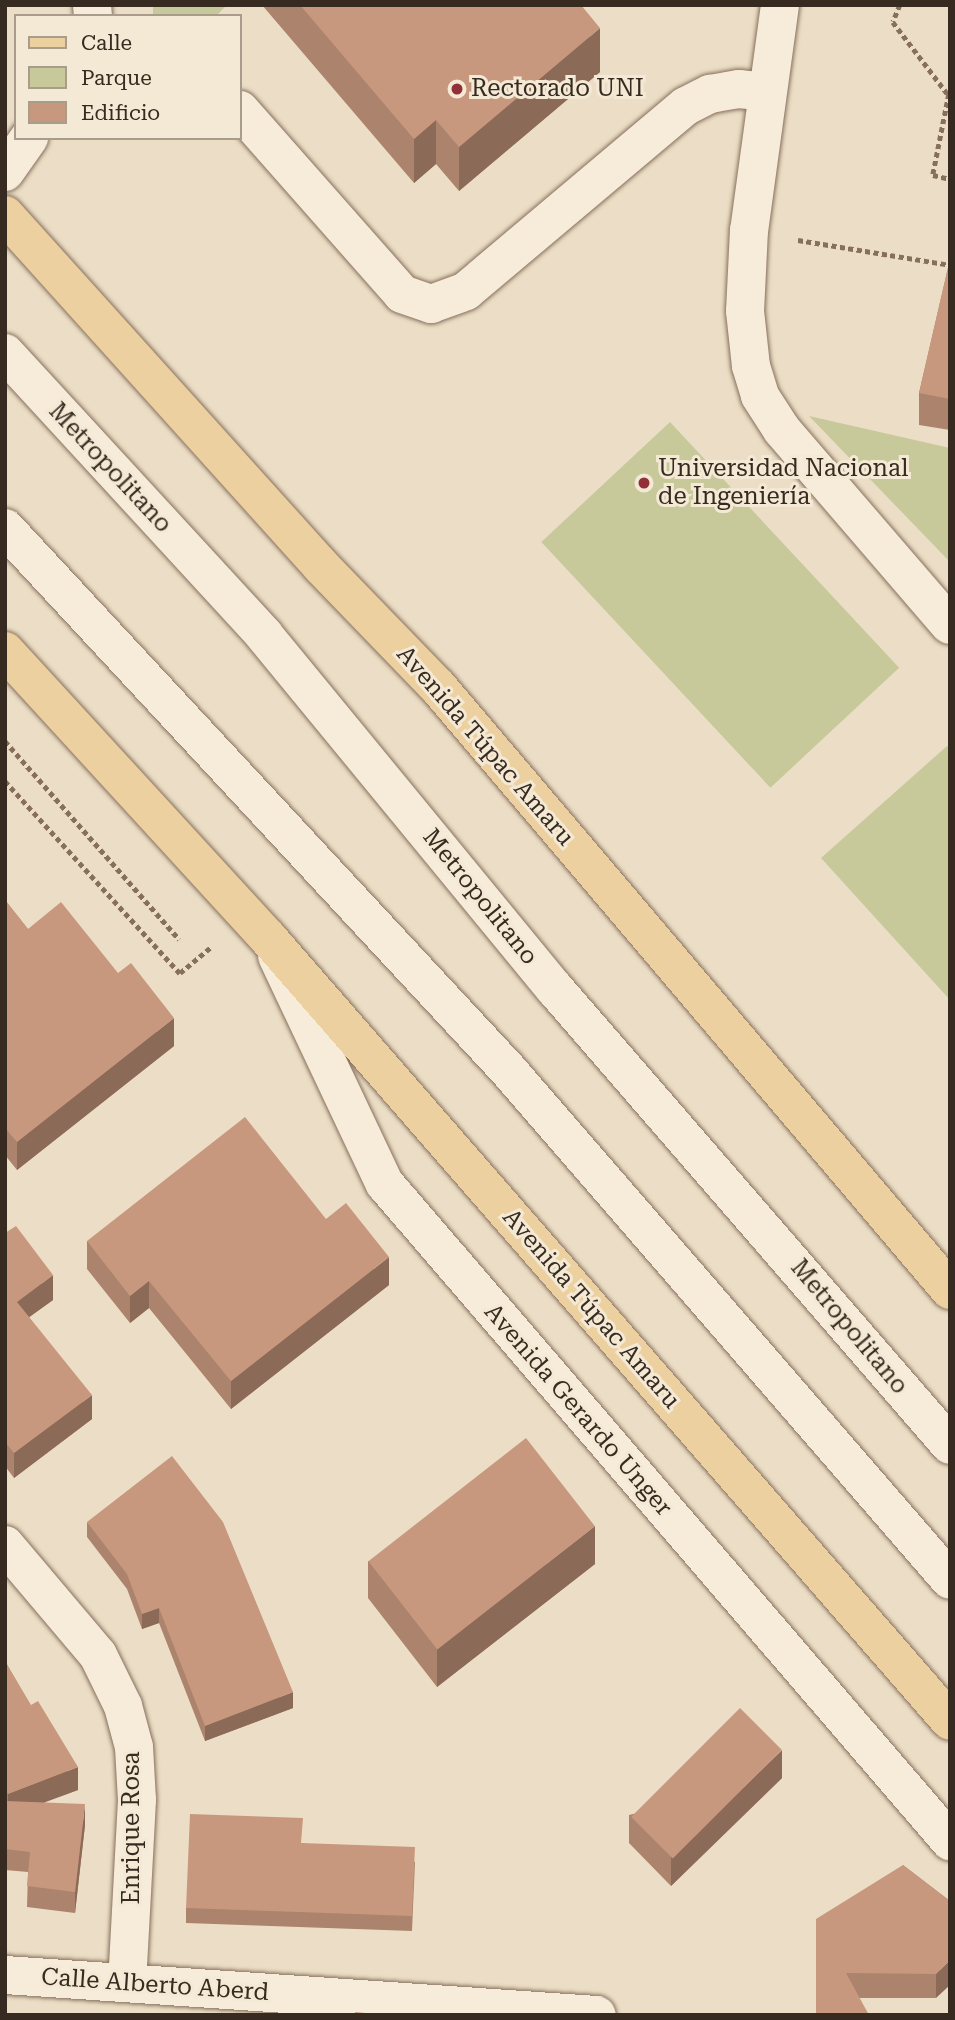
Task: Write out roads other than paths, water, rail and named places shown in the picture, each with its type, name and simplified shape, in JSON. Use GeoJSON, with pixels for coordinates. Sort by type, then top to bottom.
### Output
{"type":"FeatureCollection","features":[{"type":"Feature","properties":{"kind":"main road","name":"Avenida Túpac Amaru"},"geometry":{"type":"LineString","coordinates":[[5,215],[321,566],[438,687],[950,1290]]}},
{"type":"Feature","properties":{"kind":"main road","name":"Avenida Túpac Amaru"},"geometry":{"type":"LineString","coordinates":[[5,650],[258,927],[950,1721]]}},
{"type":"Feature","properties":{"kind":"street"},"geometry":{"type":"LineString","coordinates":[[780,5],[749,230],[745,311],[751,366],[760,397],[782,430],[950,625]]}},
{"type":"Feature","properties":{"kind":"street"},"geometry":{"type":"LineString","coordinates":[[242,112],[402,294],[431,304],[466,291],[686,106],[710,94],[739,89],[766,92]]}},
{"type":"Feature","properties":{"kind":"street"},"geometry":{"type":"LineString","coordinates":[[5,172],[28,140]]}},
{"type":"Feature","properties":{"kind":"street","name":"Metropolitano"},"geometry":{"type":"LineString","coordinates":[[5,354],[264,635],[555,989],[950,1445]]}},
{"type":"Feature","properties":{"kind":"street"},"geometry":{"type":"LineString","coordinates":[[5,528],[509,1072],[950,1580]]}},
{"type":"Feature","properties":{"kind":"street","name":"Avenida Gerardo Unger"},"geometry":{"type":"LineString","coordinates":[[258,927],[385,1184],[950,1841]]}},
{"type":"Feature","properties":{"kind":"street","name":"Enrique Rosa"},"geometry":{"type":"LineString","coordinates":[[5,1545],[98,1655],[123,1706],[134,1747],[137,1800],[128,1983]]}},
{"type":"Feature","properties":{"kind":"street","name":"Calle Alberto Aberd"},"geometry":{"type":"LineString","coordinates":[[5,1975],[597,2015]]}},
{"type":"Feature","properties":{"kind":"place","name":"Rectorado UNI"},"geometry":{"type":"Point","coordinates":[457,89]}},
{"type":"Feature","properties":{"kind":"place","name":"Universidad Nacional de Ingeniería"},"geometry":{"type":"Point","coordinates":[644,483]}}]}
